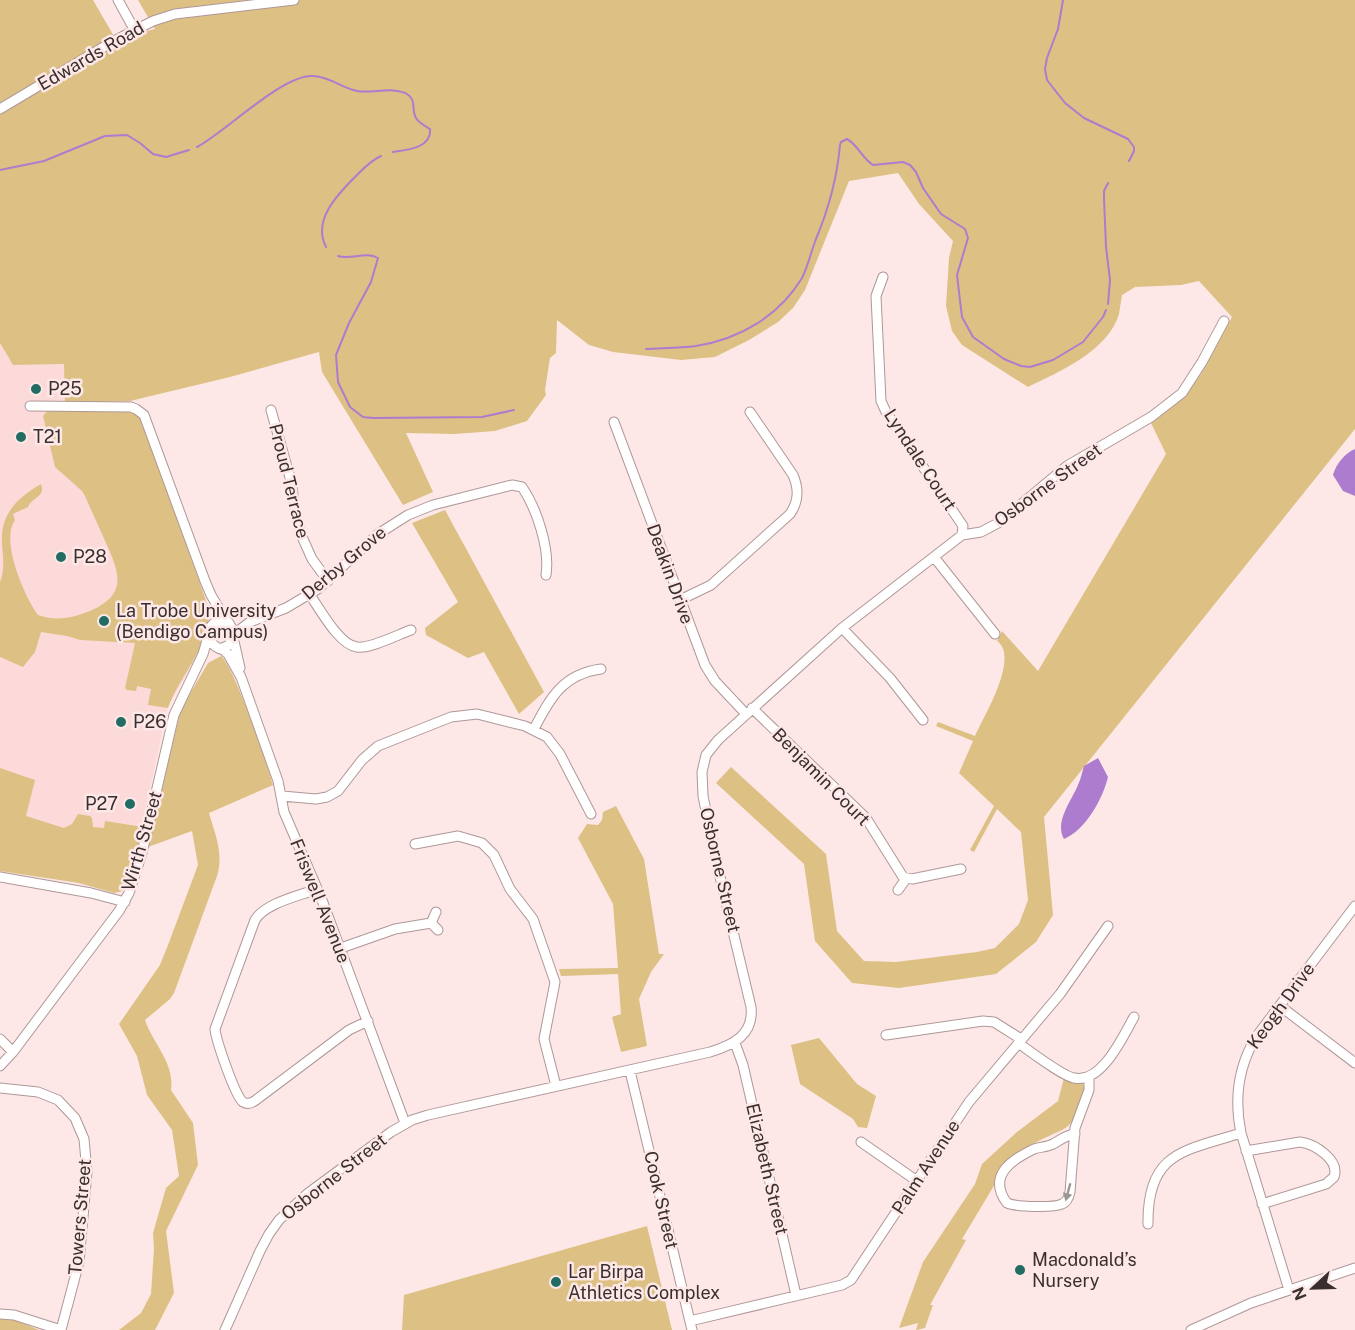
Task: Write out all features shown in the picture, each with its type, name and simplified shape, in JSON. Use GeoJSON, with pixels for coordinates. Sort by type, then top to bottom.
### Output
{"type":"FeatureCollection","features":[{"type":"Feature","properties":{"kind":"street"},"geometry":{"type":"LineString","coordinates":[[118,0],[134,29]]}},
{"type":"Feature","properties":{"kind":"street","name":"Edwards Road"},"geometry":{"type":"LineString","coordinates":[[0,109],[134,29],[153,21],[175,15],[294,0]]}},
{"type":"Feature","properties":{"kind":"street","name":"Lyndale Court"},"geometry":{"type":"LineString","coordinates":[[883,277],[876,296],[882,401],[886,411],[963,526],[962,536]]}},
{"type":"Feature","properties":{"kind":"street","name":"Osborne Street"},"geometry":{"type":"LineString","coordinates":[[225,1330],[260,1251],[279,1220],[307,1194],[405,1123],[428,1115],[630,1071],[723,1048],[735,1043],[744,1035],[750,1025],[751,1007],[703,796],[703,763],[711,748],[842,628],[934,557],[962,536],[981,532],[1000,522],[1067,466],[1151,417],[1182,393],[1224,321]]}},
{"type":"Feature","properties":{"kind":"street"},"geometry":{"type":"LineString","coordinates":[[30,405],[125,407],[136,408],[140,411],[146,419],[211,595],[233,629],[229,645],[220,649],[212,644],[208,637],[213,612],[211,595]]}},
{"type":"Feature","properties":{"kind":"street","name":"Proud Terrace"},"geometry":{"type":"LineString","coordinates":[[271,410],[291,481],[297,521],[303,540],[312,559],[328,581]]}},
{"type":"Feature","properties":{"kind":"street"},"geometry":{"type":"LineString","coordinates":[[680,600],[711,585],[790,514],[797,501],[797,483],[794,475],[750,412]]}},
{"type":"Feature","properties":{"kind":"street","name":"Deakin Drive"},"geometry":{"type":"LineString","coordinates":[[614,422],[705,665],[715,681],[749,711]]}},
{"type":"Feature","properties":{"kind":"street","name":"Derby Grove"},"geometry":{"type":"LineString","coordinates":[[233,636],[250,622],[286,608],[310,595],[378,534],[408,515],[425,507],[512,485],[522,488],[530,501],[548,556],[546,575]]}},
{"type":"Feature","properties":{"kind":"street"},"geometry":{"type":"LineString","coordinates":[[934,557],[995,634]]}},
{"type":"Feature","properties":{"kind":"street"},"geometry":{"type":"LineString","coordinates":[[310,595],[337,633],[349,645],[362,647],[411,630]]}},
{"type":"Feature","properties":{"kind":"street"},"geometry":{"type":"LineString","coordinates":[[211,626],[217,621],[228,622]]}},
{"type":"Feature","properties":{"kind":"street","name":"Derby Grove"},"geometry":{"type":"LineString","coordinates":[[228,622],[250,622]]}},
{"type":"Feature","properties":{"kind":"street"},"geometry":{"type":"LineString","coordinates":[[842,628],[890,678],[923,720]]}},
{"type":"Feature","properties":{"kind":"street","name":"Friswell Avenue"},"geometry":{"type":"LineString","coordinates":[[233,636],[242,677],[270,755],[286,818],[341,948],[405,1123]]}},
{"type":"Feature","properties":{"kind":"street","name":"Wirth Street"},"geometry":{"type":"LineString","coordinates":[[0,1066],[13,1052],[125,902],[140,858],[174,715],[208,637]]}},
{"type":"Feature","properties":{"kind":"street","name":"Friswell Avenue"},"geometry":{"type":"LineString","coordinates":[[220,649],[228,654],[242,677]]}},
{"type":"Feature","properties":{"kind":"street","name":"Wirth Street"},"geometry":{"type":"LineString","coordinates":[[195,671],[220,649]]}},
{"type":"Feature","properties":{"kind":"street"},"geometry":{"type":"LineString","coordinates":[[534,729],[553,694],[562,684],[585,672],[600,669]]}},
{"type":"Feature","properties":{"kind":"street","name":"Benjamin Court"},"geometry":{"type":"LineString","coordinates":[[749,711],[866,818],[897,869],[906,879]]}},
{"type":"Feature","properties":{"kind":"street"},"geometry":{"type":"LineString","coordinates":[[282,796],[316,799],[330,796],[338,791],[363,760],[378,746],[457,715],[486,715],[534,729],[547,737],[560,754],[591,814]]}},
{"type":"Feature","properties":{"kind":"street"},"geometry":{"type":"LineString","coordinates":[[415,844],[458,836],[482,843],[494,855],[510,889],[533,919],[555,982],[544,1039],[555,1086]]}},
{"type":"Feature","properties":{"kind":"street"},"geometry":{"type":"LineString","coordinates":[[898,890],[906,879],[961,869]]}},
{"type":"Feature","properties":{"kind":"street"},"geometry":{"type":"LineString","coordinates":[[0,877],[91,893],[125,902]]}},
{"type":"Feature","properties":{"kind":"street"},"geometry":{"type":"LineString","coordinates":[[317,888],[270,907],[261,912],[255,920],[215,1029],[237,1094],[247,1104],[256,1100],[352,1028],[368,1021]]}},
{"type":"Feature","properties":{"kind":"street","name":"Keogh Drive"},"geometry":{"type":"LineString","coordinates":[[1289,1290],[1241,1133],[1238,1092],[1244,1062],[1256,1037],[1352,918],[1355,906]]}},
{"type":"Feature","properties":{"kind":"street"},"geometry":{"type":"LineString","coordinates":[[341,948],[395,929],[435,927],[436,912]]}},
{"type":"Feature","properties":{"kind":"street","name":"Palm Avenue"},"geometry":{"type":"LineString","coordinates":[[691,1326],[796,1295],[842,1285],[851,1280],[969,1102],[1060,994],[1108,926]]}},
{"type":"Feature","properties":{"kind":"street"},"geometry":{"type":"LineString","coordinates":[[1280,1006],[1355,1063]]}},
{"type":"Feature","properties":{"kind":"street"},"geometry":{"type":"LineString","coordinates":[[886,1035],[988,1021],[1069,1077],[1078,1079],[1089,1076],[1107,1062],[1134,1017]]}},
{"type":"Feature","properties":{"kind":"street"},"geometry":{"type":"LineString","coordinates":[[0,1040],[13,1052]]}},
{"type":"Feature","properties":{"kind":"street","name":"Elizabeth Street"},"geometry":{"type":"LineString","coordinates":[[735,1043],[743,1065],[796,1295]]}},
{"type":"Feature","properties":{"kind":"street"},"geometry":{"type":"LineString","coordinates":[[0,1044],[13,1052]]}},
{"type":"Feature","properties":{"kind":"street","name":"Wirth Street"},"geometry":{"type":"LineString","coordinates":[[0,1073],[13,1052]]}},
{"type":"Feature","properties":{"kind":"street","name":"Cook Street"},"geometry":{"type":"LineString","coordinates":[[630,1071],[691,1326]]}},
{"type":"Feature","properties":{"kind":"street"},"geometry":{"type":"LineString","coordinates":[[1075,1134],[1070,1134],[1052,1144],[1034,1150],[1004,1168],[1000,1176],[1001,1189],[1007,1203],[1016,1206],[1059,1205],[1066,1201],[1070,1192],[1077,1122],[1089,1090],[1089,1076]]}},
{"type":"Feature","properties":{"kind":"street","name":"Towers Street"},"geometry":{"type":"LineString","coordinates":[[0,1088],[38,1092],[58,1100],[75,1118],[84,1139],[87,1166],[79,1262],[61,1330]]}},
{"type":"Feature","properties":{"kind":"street"},"geometry":{"type":"LineString","coordinates":[[1148,1224],[1152,1188],[1157,1175],[1168,1159],[1241,1133]]}},
{"type":"Feature","properties":{"kind":"street"},"geometry":{"type":"LineString","coordinates":[[861,1142],[917,1180]]}},
{"type":"Feature","properties":{"kind":"street"},"geometry":{"type":"LineString","coordinates":[[1246,1150],[1307,1143],[1330,1159],[1335,1168],[1334,1177],[1326,1184],[1262,1204]]}},
{"type":"Feature","properties":{"kind":"street"},"geometry":{"type":"LineString","coordinates":[[1191,1330],[1245,1306],[1355,1268]]}},
{"type":"Feature","properties":{"kind":"street"},"geometry":{"type":"LineString","coordinates":[[0,1314],[14,1315],[61,1330]]}},
{"type":"Feature","properties":{"kind":"shaded area"},"geometry":{"type":"Polygon","coordinates":[[[0,0],[93,0],[119,45],[143,32],[155,29],[138,0],[1355,0],[1355,429],[1044,817],[1053,915],[1036,942],[996,974],[899,988],[852,983],[815,941],[804,864],[716,783],[731,767],[826,854],[837,931],[864,961],[896,962],[995,948],[1019,924],[1028,900],[1021,832],[997,809],[974,852],[970,850],[994,806],[959,773],[973,741],[936,726],[938,722],[975,736],[1003,673],[1005,660],[1003,649],[997,641],[1002,631],[1038,671],[1166,454],[1151,423],[1184,396],[1201,374],[1232,317],[1199,281],[1181,285],[1135,287],[1122,295],[1119,314],[1113,327],[1094,349],[1068,367],[1028,387],[962,345],[952,331],[946,306],[949,258],[953,241],[919,204],[898,173],[849,181],[805,290],[793,308],[778,322],[715,357],[681,360],[613,352],[589,345],[557,320],[556,353],[550,358],[546,395],[527,421],[495,431],[455,434],[406,433],[433,492],[403,505],[322,372],[319,352],[230,377],[130,401],[65,403],[64,364],[13,365],[0,343],[0,0]]]}},
{"type":"Feature","properties":{"kind":"shaded area","name":"La Trobe University (Bendigo Campus)"},"geometry":{"type":"Polygon","coordinates":[[[0,343],[13,365],[64,364],[130,401],[133,400],[209,609],[199,653],[168,706],[129,878],[122,891],[118,893],[0,861],[0,343]]]}},
{"type":"Feature","properties":{"kind":"shaded area"},"geometry":{"type":"Polygon","coordinates":[[[48,410],[130,412],[139,415],[144,426],[209,609],[205,636],[168,708],[148,705],[151,689],[137,686],[136,691],[125,688],[135,643],[80,640],[41,632],[35,652],[23,667],[0,657],[2,533],[12,508],[32,489],[41,484],[42,492],[28,507],[13,514],[15,520],[11,529],[10,541],[21,582],[38,615],[63,618],[87,612],[109,599],[115,592],[117,584],[115,565],[85,496],[55,467],[43,416],[48,410]]]}},
{"type":"Feature","properties":{"kind":"shaded area"},"geometry":{"type":"Polygon","coordinates":[[[1355,449],[1355,496],[1343,491],[1333,475],[1341,459],[1355,449]]]}},
{"type":"Feature","properties":{"kind":"shaded area"},"geometry":{"type":"Polygon","coordinates":[[[445,510],[544,692],[519,714],[484,652],[468,658],[426,635],[425,628],[458,602],[412,523],[445,510]]]}},
{"type":"Feature","properties":{"kind":"shaded area"},"geometry":{"type":"Polygon","coordinates":[[[221,656],[242,696],[273,785],[209,813],[219,852],[217,876],[174,993],[145,1020],[167,1062],[171,1090],[193,1123],[198,1165],[166,1231],[174,1293],[155,1330],[119,1330],[141,1313],[151,1294],[153,1233],[166,1188],[179,1176],[172,1130],[147,1095],[137,1056],[119,1024],[160,965],[198,865],[192,831],[148,847],[181,709],[208,663],[221,656]]]}},
{"type":"Feature","properties":{"kind":"shaded area"},"geometry":{"type":"Polygon","coordinates":[[[1098,758],[1108,777],[1102,794],[1086,821],[1072,835],[1064,839],[1061,832],[1062,818],[1079,783],[1084,766],[1098,758]]]}},
{"type":"Feature","properties":{"kind":"shaded area"},"geometry":{"type":"Polygon","coordinates":[[[0,768],[35,780],[26,816],[64,828],[72,824],[78,814],[90,816],[93,827],[104,828],[105,821],[143,827],[133,867],[122,891],[114,893],[79,883],[0,871],[0,768]]]}},
{"type":"Feature","properties":{"kind":"shaded area"},"geometry":{"type":"Polygon","coordinates":[[[616,806],[644,859],[659,954],[664,954],[651,972],[639,999],[647,1046],[621,1052],[612,1017],[621,1014],[618,974],[561,976],[559,969],[618,968],[613,904],[578,838],[587,824],[598,825],[602,820],[603,812],[616,806]]]}},
{"type":"Feature","properties":{"kind":"shaded area"},"geometry":{"type":"Polygon","coordinates":[[[819,1038],[857,1084],[876,1096],[867,1128],[858,1127],[853,1119],[800,1084],[791,1045],[819,1038]]]}},
{"type":"Feature","properties":{"kind":"shaded area"},"geometry":{"type":"Polygon","coordinates":[[[1064,1078],[1081,1082],[1085,1087],[1072,1122],[1017,1153],[1002,1166],[995,1184],[962,1239],[966,1240],[930,1305],[933,1305],[925,1328],[916,1330],[918,1323],[899,1328],[923,1262],[975,1184],[982,1164],[1017,1132],[1058,1101],[1064,1078]]]}},
{"type":"Feature","properties":{"kind":"shaded area","name":"Lar Birpa Athletics Complex"},"geometry":{"type":"Polygon","coordinates":[[[647,1226],[672,1330],[402,1330],[404,1295],[647,1226]]]}},
{"type":"Feature","properties":{"kind":"shaded area"},"geometry":{"type":"Polygon","coordinates":[[[0,1318],[13,1319],[39,1330],[0,1330],[0,1318]]]}},
{"type":"Feature","properties":{"kind":"waterway"},"geometry":{"type":"LineString","coordinates":[[1063,0],[1058,29],[1047,58],[1045,69],[1047,80],[1065,103],[1084,118],[1128,139],[1134,147],[1129,161]]}},
{"type":"Feature","properties":{"kind":"waterway"},"geometry":{"type":"LineString","coordinates":[[197,147],[271,93],[301,78],[314,76],[357,91],[389,90],[410,96],[416,118],[430,129],[430,135],[418,147],[393,152]]}},
{"type":"Feature","properties":{"kind":"waterway"},"geometry":{"type":"LineString","coordinates":[[0,170],[44,161],[105,136],[127,135],[153,154],[166,157],[189,150]]}},
{"type":"Feature","properties":{"kind":"waterway"},"geometry":{"type":"LineString","coordinates":[[646,349],[696,346],[728,338],[757,324],[782,304],[793,292],[806,269],[832,193],[840,145],[847,139],[873,165],[903,162],[910,165],[941,214],[965,229],[968,238],[957,275],[962,317],[973,337],[1004,359],[1030,367],[1053,360],[1083,342],[1106,310]]}},
{"type":"Feature","properties":{"kind":"waterway"},"geometry":{"type":"LineString","coordinates":[[326,247],[322,227],[329,208],[341,191],[370,162],[381,156]]}},
{"type":"Feature","properties":{"kind":"waterway"},"geometry":{"type":"LineString","coordinates":[[1108,183],[1104,191],[1110,280],[1108,304]]}},
{"type":"Feature","properties":{"kind":"waterway"},"geometry":{"type":"LineString","coordinates":[[338,256],[369,255],[378,258],[371,282],[349,323],[336,355],[338,382],[350,407],[363,417],[373,418],[482,417],[514,410]]}},
{"type":"Feature","properties":{"kind":"place","name":"P25"},"geometry":{"type":"Point","coordinates":[36,389]}},
{"type":"Feature","properties":{"kind":"place","name":"T21"},"geometry":{"type":"Point","coordinates":[21,437]}},
{"type":"Feature","properties":{"kind":"place","name":"P28"},"geometry":{"type":"Point","coordinates":[61,557]}},
{"type":"Feature","properties":{"kind":"place","name":"La Trobe University (Bendigo Campus)"},"geometry":{"type":"Point","coordinates":[104,621]}},
{"type":"Feature","properties":{"kind":"place","name":"P26"},"geometry":{"type":"Point","coordinates":[121,722]}},
{"type":"Feature","properties":{"kind":"place","name":"P27"},"geometry":{"type":"Point","coordinates":[130,804]}},
{"type":"Feature","properties":{"kind":"place","name":"Macdonald’s Nursery"},"geometry":{"type":"Point","coordinates":[1020,1270]}},
{"type":"Feature","properties":{"kind":"place","name":"Lar Birpa Athletics Complex"},"geometry":{"type":"Point","coordinates":[556,1282]}}]}
